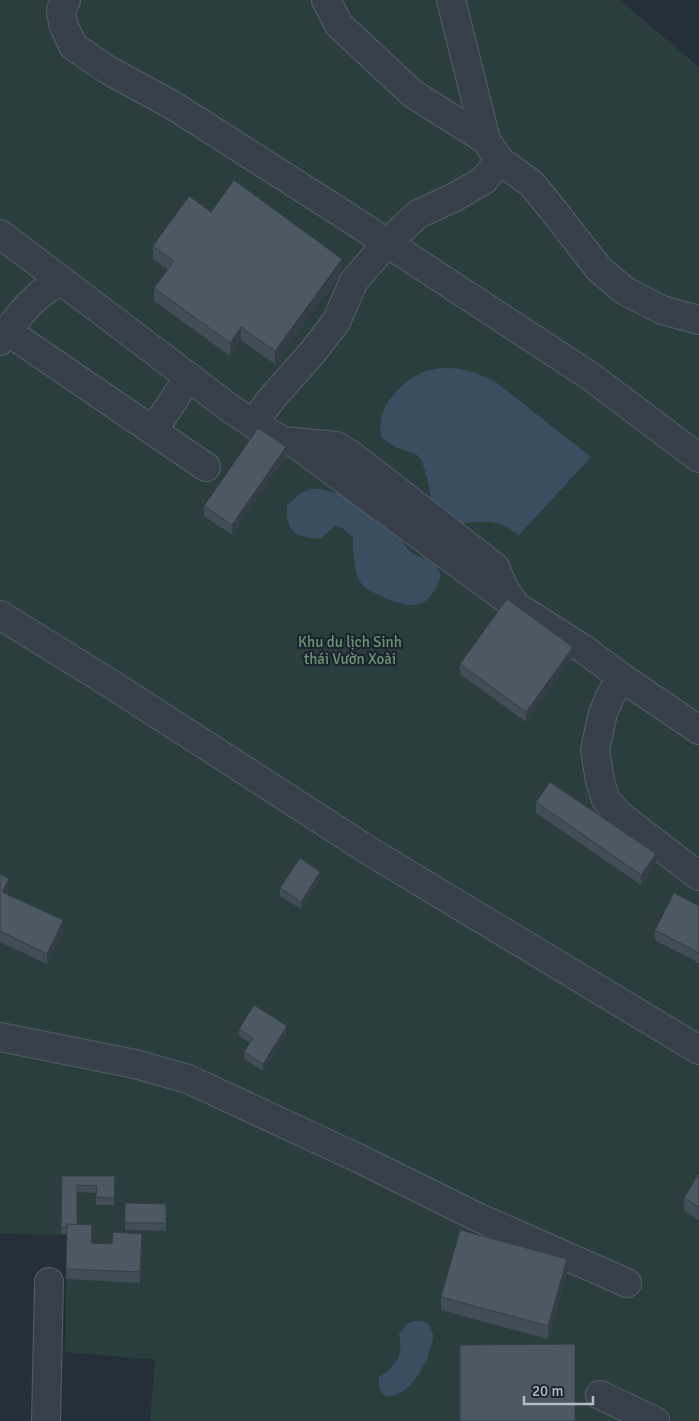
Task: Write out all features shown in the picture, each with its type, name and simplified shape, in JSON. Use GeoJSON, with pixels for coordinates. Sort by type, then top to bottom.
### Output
{"type":"FeatureCollection","features":[{"type":"Feature","properties":{"kind":"street"},"geometry":{"type":"LineString","coordinates":[[66,0],[62,10],[63,24],[73,46],[108,70],[174,106],[590,376],[699,458]]}},
{"type":"Feature","properties":{"kind":"street"},"geometry":{"type":"LineString","coordinates":[[326,0],[339,25],[413,94],[492,150],[532,184],[599,270],[625,291],[662,310],[699,320]]}},
{"type":"Feature","properties":{"kind":"street"},"geometry":{"type":"LineString","coordinates":[[255,425],[273,397],[312,353],[336,322],[354,281],[387,243],[418,214],[455,197],[484,180],[492,150],[451,0]]}},
{"type":"Feature","properties":{"kind":"street"},"geometry":{"type":"LineString","coordinates":[[0,234],[231,410],[283,441],[336,446],[350,454],[495,567],[504,588],[516,606],[585,650],[699,730]]}},
{"type":"Feature","properties":{"kind":"street"},"geometry":{"type":"LineString","coordinates":[[62,281],[50,286],[19,315],[4,336],[206,467]]}},
{"type":"Feature","properties":{"kind":"street"},"geometry":{"type":"LineString","coordinates":[[153,431],[189,377]]}},
{"type":"Feature","properties":{"kind":"street"},"geometry":{"type":"LineString","coordinates":[[0,615],[371,852],[699,1050]]}},
{"type":"Feature","properties":{"kind":"street"},"geometry":{"type":"LineString","coordinates":[[621,677],[603,713],[595,750],[600,781],[606,800],[619,815],[699,876]]}},
{"type":"Feature","properties":{"kind":"street"},"geometry":{"type":"LineString","coordinates":[[0,1037],[136,1064],[197,1083],[358,1158],[473,1215],[627,1283]]}},
{"type":"Feature","properties":{"kind":"street"},"geometry":{"type":"LineString","coordinates":[[46,1421],[49,1282]]}},
{"type":"Feature","properties":{"kind":"street"},"geometry":{"type":"LineString","coordinates":[[600,1395],[655,1421]]}},
{"type":"Feature","properties":{"kind":"green space","name":"Khu du lịch Sinh thái Vườn Xoài"},"geometry":{"type":"Polygon","coordinates":[[[0,0],[620,0],[699,67],[699,1421],[150,1421],[155,1360],[65,1352],[67,1235],[0,1234],[0,0]]]}},
{"type":"Feature","properties":{"kind":"water"},"geometry":{"type":"Polygon","coordinates":[[[442,368],[470,371],[497,383],[591,457],[519,535],[511,529],[496,523],[455,524],[431,506],[429,485],[422,461],[416,454],[397,448],[381,437],[383,413],[386,405],[397,391],[418,374],[442,368]]]}},
{"type":"Feature","properties":{"kind":"water"},"geometry":{"type":"Polygon","coordinates":[[[311,489],[321,489],[342,495],[389,524],[410,552],[435,564],[441,576],[426,601],[412,605],[404,604],[365,587],[358,578],[355,567],[353,537],[342,528],[335,526],[320,539],[304,537],[294,532],[288,522],[287,506],[299,494],[311,489]]]}},
{"type":"Feature","properties":{"kind":"water"},"geometry":{"type":"Polygon","coordinates":[[[414,1321],[429,1324],[433,1335],[430,1349],[419,1373],[410,1386],[398,1394],[386,1397],[379,1388],[379,1377],[390,1369],[397,1360],[400,1348],[399,1334],[407,1324],[414,1321]]]}},
{"type":"Feature","properties":{"kind":"building"},"geometry":{"type":"Polygon","coordinates":[[[234,180],[342,259],[275,351],[241,327],[230,343],[154,288],[174,261],[153,246],[189,196],[211,212],[234,180]]]}},
{"type":"Feature","properties":{"kind":"building"},"geometry":{"type":"Polygon","coordinates":[[[258,428],[286,447],[232,525],[204,506],[258,428]]]}},
{"type":"Feature","properties":{"kind":"building"},"geometry":{"type":"Polygon","coordinates":[[[507,599],[573,647],[526,712],[460,664],[507,599]]]}},
{"type":"Feature","properties":{"kind":"building"},"geometry":{"type":"Polygon","coordinates":[[[550,782],[656,854],[641,875],[536,802],[550,782]]]}},
{"type":"Feature","properties":{"kind":"building"},"geometry":{"type":"Polygon","coordinates":[[[300,858],[320,872],[301,902],[280,888],[300,858]]]}},
{"type":"Feature","properties":{"kind":"building"},"geometry":{"type":"Polygon","coordinates":[[[0,874],[9,879],[2,892],[63,920],[47,954],[0,931],[0,874]]]}},
{"type":"Feature","properties":{"kind":"building"},"geometry":{"type":"Polygon","coordinates":[[[674,893],[699,906],[699,953],[655,930],[674,893]]]}},
{"type":"Feature","properties":{"kind":"building"},"geometry":{"type":"Polygon","coordinates":[[[254,1005],[287,1026],[263,1064],[244,1052],[253,1038],[239,1029],[254,1005]]]}},
{"type":"Feature","properties":{"kind":"building"},"geometry":{"type":"Polygon","coordinates":[[[699,1173],[699,1207],[684,1198],[699,1173]]]}},
{"type":"Feature","properties":{"kind":"building"},"geometry":{"type":"Polygon","coordinates":[[[62,1176],[115,1176],[114,1198],[96,1197],[97,1186],[77,1185],[77,1225],[67,1224],[67,1227],[61,1227],[62,1176]]]}},
{"type":"Feature","properties":{"kind":"building"},"geometry":{"type":"Polygon","coordinates":[[[125,1203],[166,1204],[166,1223],[125,1223],[125,1203]]]}},
{"type":"Feature","properties":{"kind":"building"},"geometry":{"type":"Polygon","coordinates":[[[67,1224],[92,1225],[91,1243],[112,1244],[113,1232],[142,1234],[140,1272],[66,1269],[67,1224]]]}},
{"type":"Feature","properties":{"kind":"building"},"geometry":{"type":"Polygon","coordinates":[[[460,1230],[567,1259],[548,1326],[441,1297],[460,1230]]]}},
{"type":"Feature","properties":{"kind":"building"},"geometry":{"type":"Polygon","coordinates":[[[575,1344],[575,1421],[460,1421],[460,1345],[575,1344]]]}}]}
